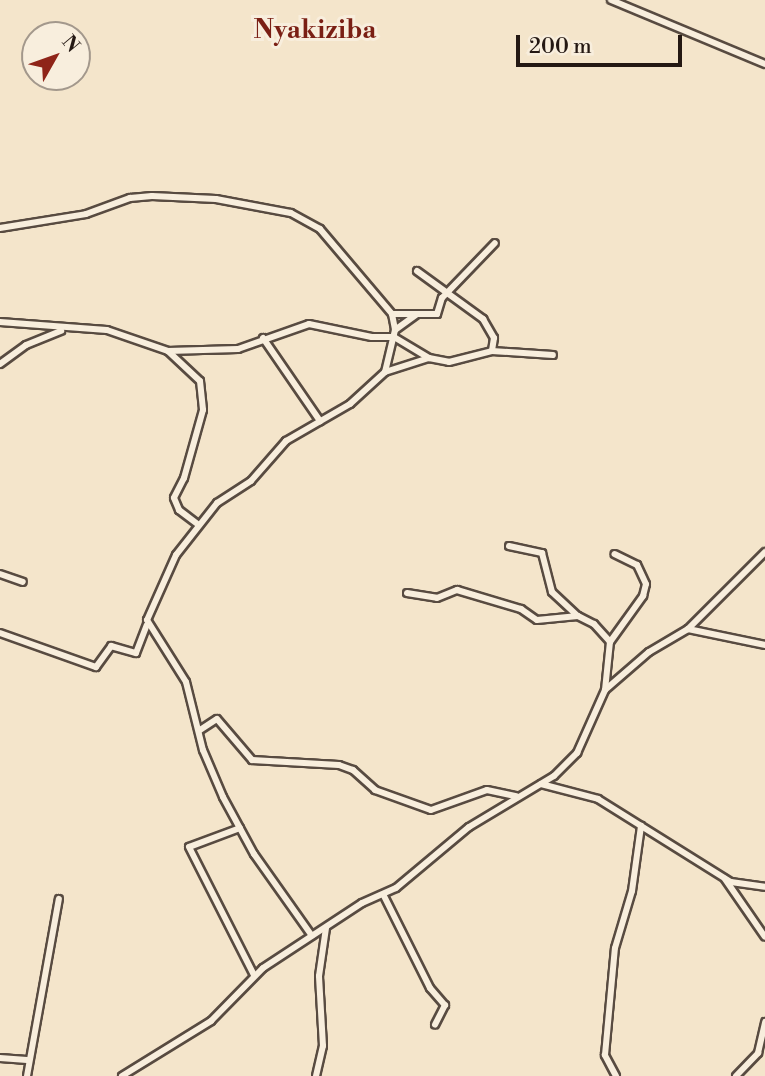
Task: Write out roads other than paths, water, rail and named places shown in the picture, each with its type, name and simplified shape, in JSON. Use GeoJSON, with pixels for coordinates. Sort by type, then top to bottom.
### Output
{"type":"FeatureCollection","features":[{"type":"Feature","properties":{"kind":"street"},"geometry":{"type":"LineString","coordinates":[[611,0],[765,64]]}},
{"type":"Feature","properties":{"kind":"street"},"geometry":{"type":"LineString","coordinates":[[0,228],[86,214],[130,198],[152,196],[216,199],[291,213],[320,229],[392,314],[395,334],[385,372],[367,391],[286,441],[264,469],[217,503],[176,555],[154,598],[136,653],[111,646],[96,667],[0,634]]}},
{"type":"Feature","properties":{"kind":"street"},"geometry":{"type":"LineString","coordinates":[[392,314],[437,314],[448,293],[495,243]]}},
{"type":"Feature","properties":{"kind":"street"},"geometry":{"type":"LineString","coordinates":[[417,271],[489,328],[494,338],[492,351]]}},
{"type":"Feature","properties":{"kind":"street"},"geometry":{"type":"LineString","coordinates":[[167,351],[228,351],[309,324],[372,337],[395,334],[416,316]]}},
{"type":"Feature","properties":{"kind":"street"},"geometry":{"type":"LineString","coordinates":[[0,322],[107,330],[167,351],[189,365],[200,381],[202,410],[184,478],[174,498],[179,510],[200,526]]}},
{"type":"Feature","properties":{"kind":"street"},"geometry":{"type":"LineString","coordinates":[[0,364],[40,338],[66,329]]}},
{"type":"Feature","properties":{"kind":"street"},"geometry":{"type":"LineString","coordinates":[[395,334],[429,358],[456,363],[492,351],[553,355]]}},
{"type":"Feature","properties":{"kind":"street"},"geometry":{"type":"LineString","coordinates":[[263,338],[320,422]]}},
{"type":"Feature","properties":{"kind":"street"},"geometry":{"type":"LineString","coordinates":[[385,372],[429,358]]}},
{"type":"Feature","properties":{"kind":"street"},"geometry":{"type":"LineString","coordinates":[[509,546],[542,553],[552,593],[578,617],[594,624],[610,642]]}},
{"type":"Feature","properties":{"kind":"street"},"geometry":{"type":"LineString","coordinates":[[605,690],[649,652],[688,629],[765,552]]}},
{"type":"Feature","properties":{"kind":"street"},"geometry":{"type":"LineString","coordinates":[[122,1076],[211,1021],[254,975],[362,903],[384,896],[516,796],[541,784],[577,753],[605,690],[610,642],[643,596],[646,584],[637,565],[614,554]]}},
{"type":"Feature","properties":{"kind":"street"},"geometry":{"type":"LineString","coordinates":[[0,574],[23,582]]}},
{"type":"Feature","properties":{"kind":"street"},"geometry":{"type":"LineString","coordinates":[[407,593],[437,598],[457,590],[522,609],[537,620],[578,617]]}},
{"type":"Feature","properties":{"kind":"street"},"geometry":{"type":"LineString","coordinates":[[147,625],[186,682],[212,774],[240,828],[312,936]]}},
{"type":"Feature","properties":{"kind":"street"},"geometry":{"type":"LineString","coordinates":[[688,629],[765,645]]}},
{"type":"Feature","properties":{"kind":"street"},"geometry":{"type":"LineString","coordinates":[[200,730],[217,719],[252,760],[339,765],[353,770],[375,790],[430,810],[487,790],[516,796]]}},
{"type":"Feature","properties":{"kind":"street"},"geometry":{"type":"LineString","coordinates":[[541,784],[598,799],[725,879],[765,887]]}},
{"type":"Feature","properties":{"kind":"street"},"geometry":{"type":"LineString","coordinates":[[616,1076],[606,1055],[615,948],[631,897],[640,826]]}},
{"type":"Feature","properties":{"kind":"street"},"geometry":{"type":"LineString","coordinates":[[240,828],[189,847],[254,975]]}},
{"type":"Feature","properties":{"kind":"street"},"geometry":{"type":"LineString","coordinates":[[725,879],[765,937]]}},
{"type":"Feature","properties":{"kind":"street"},"geometry":{"type":"LineString","coordinates":[[384,896],[430,988],[445,1005],[435,1025]]}},
{"type":"Feature","properties":{"kind":"street"},"geometry":{"type":"LineString","coordinates":[[27,1076],[27,1060],[59,899]]}},
{"type":"Feature","properties":{"kind":"street"},"geometry":{"type":"LineString","coordinates":[[316,1076],[323,1046],[319,976],[326,928]]}},
{"type":"Feature","properties":{"kind":"street"},"geometry":{"type":"LineString","coordinates":[[736,1076],[758,1053],[765,1022]]}},
{"type":"Feature","properties":{"kind":"street"},"geometry":{"type":"LineString","coordinates":[[0,1058],[27,1060]]}},
{"type":"Feature","properties":{"kind":"district","name":"Nyakiziba"},"geometry":{"type":"Point","coordinates":[315,31]}}]}
